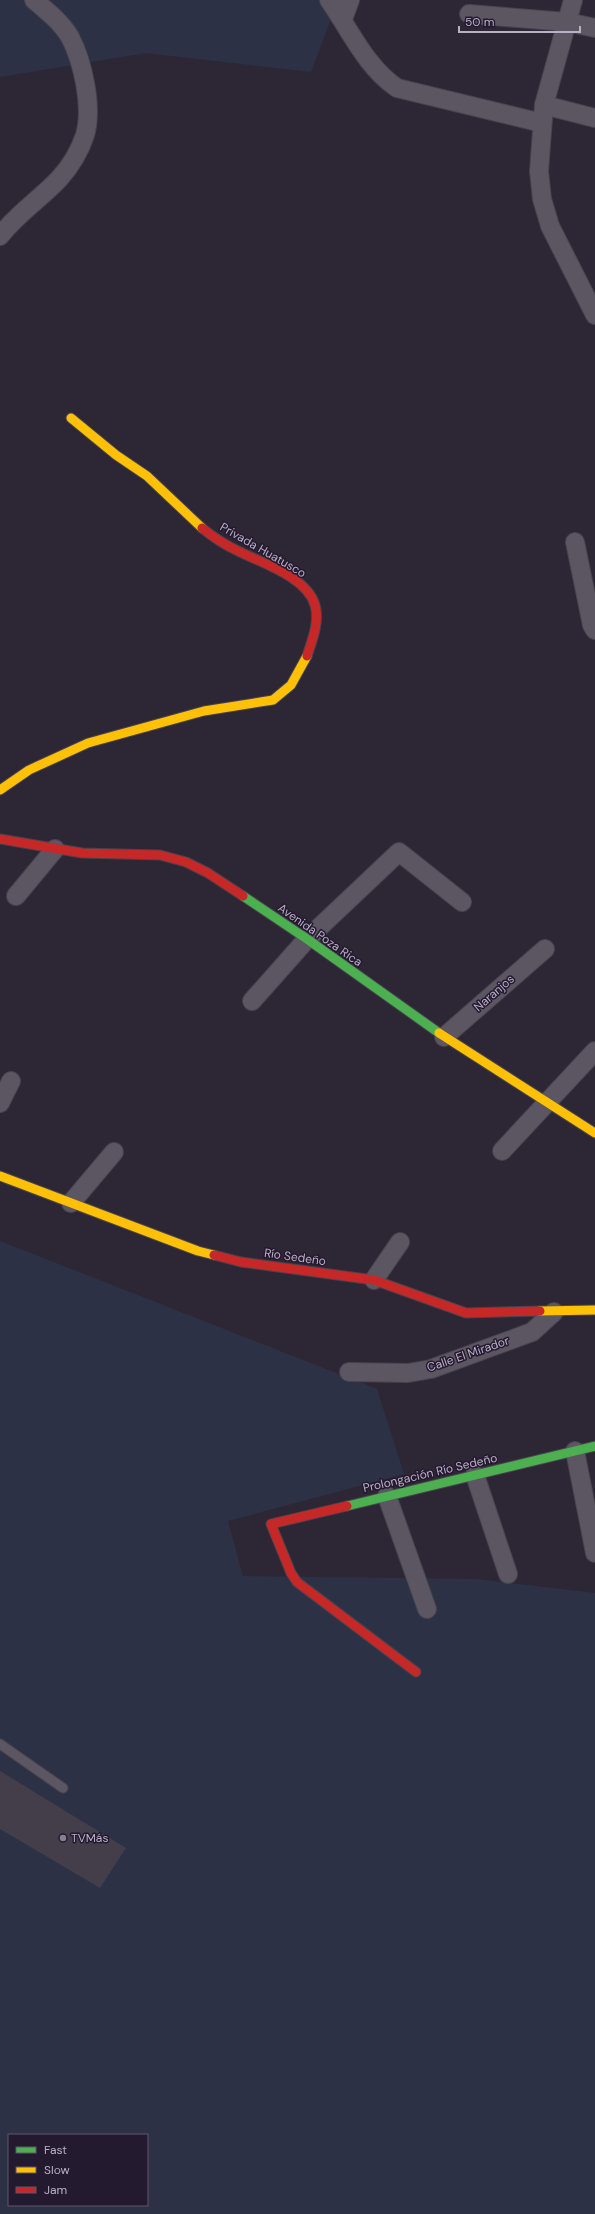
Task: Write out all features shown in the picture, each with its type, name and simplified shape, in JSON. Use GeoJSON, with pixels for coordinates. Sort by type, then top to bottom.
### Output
{"type":"FeatureCollection","features":[{"type":"Feature","properties":{"kind":"street"},"geometry":{"type":"LineString","coordinates":[[0,236],[59,178],[76,156],[85,134],[88,107],[83,74],[70,37],[56,19],[34,0]]}},
{"type":"Feature","properties":{"kind":"street"},"geometry":{"type":"LineString","coordinates":[[329,0],[343,19],[372,66],[384,79],[397,88],[542,123]]}},
{"type":"Feature","properties":{"kind":"street"},"geometry":{"type":"LineString","coordinates":[[343,19],[350,0]]}},
{"type":"Feature","properties":{"kind":"street"},"geometry":{"type":"LineString","coordinates":[[573,0],[544,105],[539,171],[542,199],[550,226],[560,250],[595,315]]}},
{"type":"Feature","properties":{"kind":"street"},"geometry":{"type":"LineString","coordinates":[[469,14],[567,22],[595,28]]}},
{"type":"Feature","properties":{"kind":"street"},"geometry":{"type":"LineString","coordinates":[[544,105],[595,118]]}},
{"type":"Feature","properties":{"kind":"street","name":"Privada Huatusco"},"geometry":{"type":"LineString","coordinates":[[0,790],[29,770],[61,754],[88,743],[204,711],[273,700],[283,694],[292,684],[306,659],[313,634],[317,613],[313,598],[305,587],[293,579],[226,546],[148,477],[123,460],[71,418]]}},
{"type":"Feature","properties":{"kind":"street"},"geometry":{"type":"LineString","coordinates":[[575,542],[592,625],[595,630]]}},
{"type":"Feature","properties":{"kind":"street","name":"Avenida Poza Rica"},"geometry":{"type":"LineString","coordinates":[[0,839],[82,853],[160,855],[186,862],[208,873],[306,939],[444,1037],[595,1133]]}},
{"type":"Feature","properties":{"kind":"street"},"geometry":{"type":"LineString","coordinates":[[16,896],[55,849]]}},
{"type":"Feature","properties":{"kind":"street"},"geometry":{"type":"LineString","coordinates":[[252,1001],[306,939],[400,852],[462,902]]}},
{"type":"Feature","properties":{"kind":"street","name":"Naranjos"},"geometry":{"type":"LineString","coordinates":[[444,1037],[545,949]]}},
{"type":"Feature","properties":{"kind":"street"},"geometry":{"type":"LineString","coordinates":[[502,1152],[595,1051]]}},
{"type":"Feature","properties":{"kind":"street"},"geometry":{"type":"LineString","coordinates":[[0,1103],[11,1081]]}},
{"type":"Feature","properties":{"kind":"street"},"geometry":{"type":"LineString","coordinates":[[71,1203],[114,1152]]}},
{"type":"Feature","properties":{"kind":"street","name":"Río Sedeño"},"geometry":{"type":"LineString","coordinates":[[0,1176],[220,1257],[241,1262],[374,1280],[466,1313],[595,1310]]}},
{"type":"Feature","properties":{"kind":"street"},"geometry":{"type":"LineString","coordinates":[[374,1280],[400,1242]]}},
{"type":"Feature","properties":{"kind":"street","name":"Calle El Mirador"},"geometry":{"type":"LineString","coordinates":[[349,1372],[408,1373],[431,1369],[532,1332],[554,1312]]}},
{"type":"Feature","properties":{"kind":"street","name":"Prolongación Río Sedeño"},"geometry":{"type":"LineString","coordinates":[[416,1672],[297,1582],[291,1573],[271,1524],[595,1446]]}},
{"type":"Feature","properties":{"kind":"street"},"geometry":{"type":"LineString","coordinates":[[575,1451],[595,1553]]}},
{"type":"Feature","properties":{"kind":"street"},"geometry":{"type":"LineString","coordinates":[[475,1475],[508,1574]]}},
{"type":"Feature","properties":{"kind":"street"},"geometry":{"type":"LineString","coordinates":[[387,1496],[427,1609]]}},
{"type":"Feature","properties":{"kind":"lane"},"geometry":{"type":"LineString","coordinates":[[0,1744],[63,1788]]}},
{"type":"Feature","properties":{"kind":"shaded area"},"geometry":{"type":"Polygon","coordinates":[[[0,0],[338,0],[311,72],[146,53],[0,77],[0,0]]]}},
{"type":"Feature","properties":{"kind":"shaded area"},"geometry":{"type":"Polygon","coordinates":[[[0,1241],[377,1389],[404,1474],[228,1521],[243,1576],[476,1579],[595,1593],[595,2214],[0,2214],[0,1241]]]}},
{"type":"Feature","properties":{"kind":"building","name":"TVMás"},"geometry":{"type":"Polygon","coordinates":[[[0,1771],[126,1848],[100,1888],[0,1829],[0,1771]]]}},
{"type":"Feature","properties":{"kind":"traffic: fast"},"geometry":{"type":"LineString","coordinates":[[243,896],[307,939],[439,1033]]}},
{"type":"Feature","properties":{"kind":"traffic: fast"},"geometry":{"type":"LineString","coordinates":[[347,1506],[595,1446]]}},
{"type":"Feature","properties":{"kind":"traffic: slow"},"geometry":{"type":"LineString","coordinates":[[71,418],[116,455],[147,476],[202,528]]}},
{"type":"Feature","properties":{"kind":"traffic: slow"},"geometry":{"type":"LineString","coordinates":[[0,790],[29,770],[88,743],[204,711],[273,700],[291,685],[307,656]]}},
{"type":"Feature","properties":{"kind":"traffic: slow"},"geometry":{"type":"LineString","coordinates":[[439,1033],[595,1133]]}},
{"type":"Feature","properties":{"kind":"traffic: slow"},"geometry":{"type":"LineString","coordinates":[[0,1176],[198,1251],[214,1255]]}},
{"type":"Feature","properties":{"kind":"traffic: slow"},"geometry":{"type":"LineString","coordinates":[[540,1311],[595,1310]]}},
{"type":"Feature","properties":{"kind":"traffic: jam"},"geometry":{"type":"LineString","coordinates":[[202,528],[228,546],[271,566],[303,586],[315,605],[317,618],[315,631],[307,656]]}},
{"type":"Feature","properties":{"kind":"traffic: jam"},"geometry":{"type":"LineString","coordinates":[[0,839],[82,853],[160,855],[186,862],[208,873],[243,896]]}},
{"type":"Feature","properties":{"kind":"traffic: jam"},"geometry":{"type":"LineString","coordinates":[[214,1255],[241,1262],[374,1280],[466,1313],[540,1311]]}},
{"type":"Feature","properties":{"kind":"traffic: jam"},"geometry":{"type":"LineString","coordinates":[[347,1506],[271,1524],[291,1573],[297,1582],[416,1672]]}},
{"type":"Feature","properties":{"kind":"place","name":"TVMás"},"geometry":{"type":"Point","coordinates":[63,1838]}}]}
